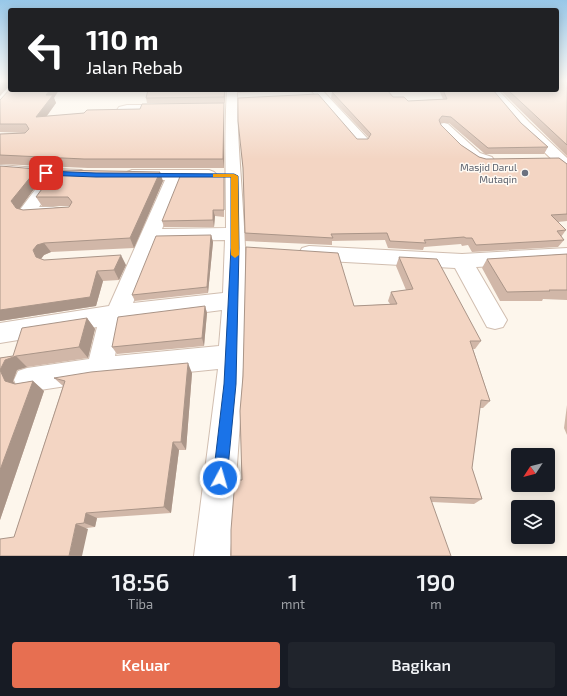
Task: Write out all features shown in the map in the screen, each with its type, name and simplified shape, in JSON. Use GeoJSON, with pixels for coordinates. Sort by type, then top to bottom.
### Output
{"type":"FeatureCollection","features":[{"type":"Feature","properties":{"kind":"main road"},"geometry":{"type":"LineString","coordinates":[[508,107],[562,162]]}},
{"type":"Feature","properties":{"kind":"street"},"geometry":{"type":"LineString","coordinates":[[212,556],[230,384],[234,300],[240,244],[230,107]]}},
{"type":"Feature","properties":{"kind":"street"},"geometry":{"type":"LineString","coordinates":[[328,107],[362,141]]}},
{"type":"Feature","properties":{"kind":"street"},"geometry":{"type":"LineString","coordinates":[[121,113],[123,109],[127,108],[178,108]]}},
{"type":"Feature","properties":{"kind":"street"},"geometry":{"type":"LineString","coordinates":[[444,128],[475,156],[483,160],[499,160]]}},
{"type":"Feature","properties":{"kind":"street"},"geometry":{"type":"LineString","coordinates":[[543,159],[562,162]]}},
{"type":"Feature","properties":{"kind":"street"},"geometry":{"type":"LineString","coordinates":[[0,169],[55,174],[96,175]]}},
{"type":"Feature","properties":{"kind":"street"},"geometry":{"type":"LineString","coordinates":[[55,174],[28,211],[30,213],[67,212]]}},
{"type":"Feature","properties":{"kind":"street"},"geometry":{"type":"LineString","coordinates":[[120,175],[234,176]]}},
{"type":"Feature","properties":{"kind":"street"},"geometry":{"type":"LineString","coordinates":[[99,369],[114,314],[161,213],[175,175]]}},
{"type":"Feature","properties":{"kind":"street"},"geometry":{"type":"LineString","coordinates":[[150,235],[240,244]]}},
{"type":"Feature","properties":{"kind":"street"},"geometry":{"type":"LineString","coordinates":[[289,252],[462,261],[567,255]]}},
{"type":"Feature","properties":{"kind":"street"},"geometry":{"type":"LineString","coordinates":[[118,257],[141,255]]}},
{"type":"Feature","properties":{"kind":"street"},"geometry":{"type":"LineString","coordinates":[[462,261],[495,320]]}},
{"type":"Feature","properties":{"kind":"street"},"geometry":{"type":"LineString","coordinates":[[0,333],[114,314],[234,300]]}},
{"type":"Feature","properties":{"kind":"street"},"geometry":{"type":"LineString","coordinates":[[27,380],[99,369],[231,356]]}},
{"type":"Feature","properties":{"kind":"building"},"geometry":{"type":"Polygon","coordinates":[[[0,107],[44,107],[36,117],[84,113],[87,110],[140,109],[141,107],[224,107],[223,159],[84,159],[0,155],[0,134],[25,133],[29,129],[26,124],[0,124],[0,107]]]}},
{"type":"Feature","properties":{"kind":"building"},"geometry":{"type":"Polygon","coordinates":[[[238,107],[329,107],[357,139],[368,139],[371,134],[346,107],[507,107],[521,123],[548,147],[488,148],[451,117],[442,116],[439,120],[441,125],[461,145],[479,157],[486,159],[559,158],[567,164],[567,214],[551,215],[566,230],[557,231],[564,240],[476,245],[472,238],[464,237],[424,240],[426,243],[390,241],[387,233],[331,234],[333,238],[245,233],[243,168],[238,107]]]}},
{"type":"Feature","properties":{"kind":"building"},"geometry":{"type":"Polygon","coordinates":[[[526,107],[567,107],[567,145],[526,107]]]}},
{"type":"Feature","properties":{"kind":"building"},"geometry":{"type":"Polygon","coordinates":[[[0,166],[37,169],[11,201],[16,208],[23,210],[69,207],[72,202],[68,197],[36,197],[56,170],[160,172],[130,238],[44,243],[37,245],[33,250],[36,257],[44,260],[121,255],[114,270],[97,271],[90,297],[0,310],[0,166]]]}},
{"type":"Feature","properties":{"kind":"building"},"geometry":{"type":"Polygon","coordinates":[[[181,174],[224,175],[224,210],[213,210],[213,220],[162,221],[181,174]]]}},
{"type":"Feature","properties":{"kind":"building"},"geometry":{"type":"Polygon","coordinates":[[[211,235],[207,287],[132,295],[156,236],[211,235]]]}},
{"type":"Feature","properties":{"kind":"building"},"geometry":{"type":"Polygon","coordinates":[[[246,247],[338,253],[354,306],[397,304],[391,292],[413,289],[399,257],[437,259],[481,341],[470,341],[490,401],[481,400],[472,468],[482,499],[430,497],[451,556],[231,556],[231,530],[235,480],[242,480],[240,411],[243,376],[246,247]]]}},
{"type":"Feature","properties":{"kind":"building"},"geometry":{"type":"Polygon","coordinates":[[[567,254],[567,290],[507,292],[487,259],[567,254]]]}},
{"type":"Feature","properties":{"kind":"building"},"geometry":{"type":"Polygon","coordinates":[[[205,306],[202,338],[112,347],[118,317],[205,306]]]}},
{"type":"Feature","properties":{"kind":"building"},"geometry":{"type":"Polygon","coordinates":[[[87,318],[79,347],[16,356],[5,360],[0,370],[0,358],[13,356],[22,328],[87,318]]]}},
{"type":"Feature","properties":{"kind":"building"},"geometry":{"type":"Polygon","coordinates":[[[188,363],[181,442],[173,442],[164,507],[86,513],[84,523],[76,524],[69,556],[0,556],[0,539],[14,537],[65,381],[54,378],[91,372],[188,363]]]}},
{"type":"Feature","properties":{"kind":"building"},"geometry":{"type":"Polygon","coordinates":[[[0,370],[5,381],[15,384],[33,381],[0,470],[0,370]]]}},
{"type":"Feature","properties":{"kind":"slow traffic"},"geometry":{"type":"LineString","coordinates":[[215,175],[234,176],[235,255]]}},
{"type":"Feature","properties":{"kind":"place","name":"Masjid Darul Mutaqin"},"geometry":{"type":"Point","coordinates":[525,173]}},
{"type":"Feature","properties":{"kind":"route"},"geometry":{"type":"LineString","coordinates":[[46,173],[96,175],[234,176],[234,310],[230,384],[220,478]]}}]}
